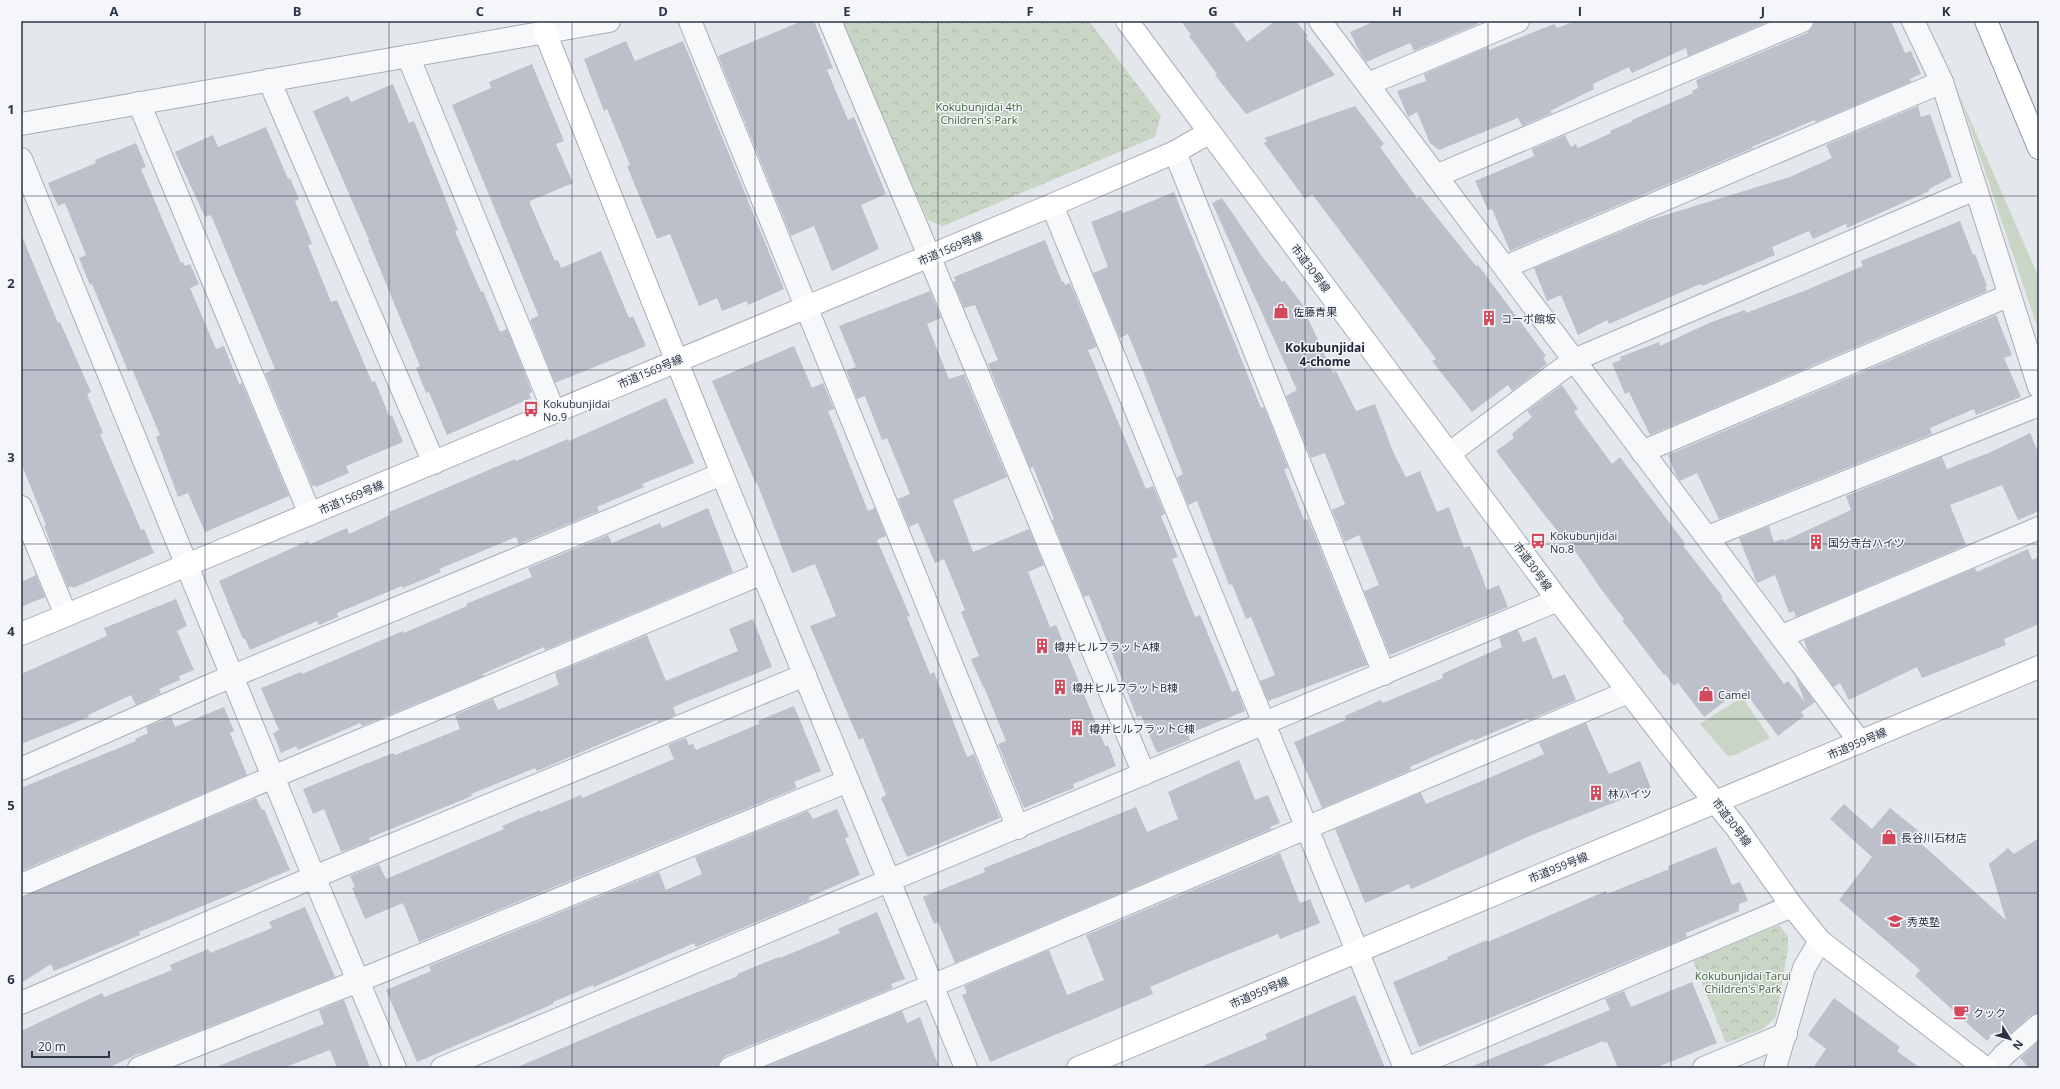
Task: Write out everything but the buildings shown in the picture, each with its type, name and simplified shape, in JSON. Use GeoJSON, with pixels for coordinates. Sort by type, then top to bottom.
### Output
{"type":"FeatureCollection","features":[{"type":"Feature","properties":{"kind":"main road","name":"市道30号線"},"geometry":{"type":"LineString","coordinates":[[1127,21],[1558,600],[1628,692],[1716,802],[1792,906],[1820,941],[1985,1068]]}},
{"type":"Feature","properties":{"kind":"main road"},"geometry":{"type":"LineString","coordinates":[[1986,21],[2039,148]]}},
{"type":"Feature","properties":{"kind":"main road"},"geometry":{"type":"LineString","coordinates":[[531,30],[676,361],[722,474]]}},
{"type":"Feature","properties":{"kind":"main road","name":"市道1569号線"},"geometry":{"type":"LineString","coordinates":[[21,634],[186,564],[434,463],[807,306],[929,257],[1175,152],[1210,132]]}},
{"type":"Feature","properties":{"kind":"main road","name":"市道959号線"},"geometry":{"type":"LineString","coordinates":[[1078,1068],[2039,667]]}},
{"type":"Feature","properties":{"kind":"street"},"geometry":{"type":"LineString","coordinates":[[21,124],[408,56],[531,30],[609,21]]}},
{"type":"Feature","properties":{"kind":"street"},"geometry":{"type":"LineString","coordinates":[[690,21],[1018,828]]}},
{"type":"Feature","properties":{"kind":"street"},"geometry":{"type":"LineString","coordinates":[[830,21],[1144,774]]}},
{"type":"Feature","properties":{"kind":"street"},"geometry":{"type":"LineString","coordinates":[[1320,21],[1860,742]]}},
{"type":"Feature","properties":{"kind":"street"},"geometry":{"type":"LineString","coordinates":[[1368,84],[1518,21]]}},
{"type":"Feature","properties":{"kind":"street"},"geometry":{"type":"LineString","coordinates":[[1436,176],[1802,21]]}},
{"type":"Feature","properties":{"kind":"street"},"geometry":{"type":"LineString","coordinates":[[1913,21],[1942,82],[2039,387]]}},
{"type":"Feature","properties":{"kind":"street"},"geometry":{"type":"LineString","coordinates":[[408,56],[554,412]]}},
{"type":"Feature","properties":{"kind":"street"},"geometry":{"type":"LineString","coordinates":[[270,80],[434,463]]}},
{"type":"Feature","properties":{"kind":"street"},"geometry":{"type":"LineString","coordinates":[[1504,267],[1942,82]]}},
{"type":"Feature","properties":{"kind":"street"},"geometry":{"type":"LineString","coordinates":[[139,103],[310,514]]}},
{"type":"Feature","properties":{"kind":"street"},"geometry":{"type":"LineString","coordinates":[[1175,152],[1384,674]]}},
{"type":"Feature","properties":{"kind":"street"},"geometry":{"type":"LineString","coordinates":[[21,159],[314,877],[395,1068]]}},
{"type":"Feature","properties":{"kind":"street"},"geometry":{"type":"LineString","coordinates":[[1450,453],[1574,360],[1976,189]]}},
{"type":"Feature","properties":{"kind":"street"},"geometry":{"type":"LineString","coordinates":[[1052,205],[1404,1068]]}},
{"type":"Feature","properties":{"kind":"street"},"geometry":{"type":"LineString","coordinates":[[1642,452],[2010,295]]}},
{"type":"Feature","properties":{"kind":"street"},"geometry":{"type":"LineString","coordinates":[[1708,538],[2039,405]]}},
{"type":"Feature","properties":{"kind":"street"},"geometry":{"type":"LineString","coordinates":[[21,769],[232,677],[722,474],[966,1068]]}},
{"type":"Feature","properties":{"kind":"street"},"geometry":{"type":"LineString","coordinates":[[21,507],[66,615]]}},
{"type":"Feature","properties":{"kind":"street"},"geometry":{"type":"LineString","coordinates":[[1782,636],[2039,528]]}},
{"type":"Feature","properties":{"kind":"street"},"geometry":{"type":"LineString","coordinates":[[21,885],[273,777],[763,573]]}},
{"type":"Feature","properties":{"kind":"street"},"geometry":{"type":"LineString","coordinates":[[442,1068],[890,882],[1558,600]]}},
{"type":"Feature","properties":{"kind":"street"},"geometry":{"type":"LineString","coordinates":[[21,1003],[314,877],[805,675]]}},
{"type":"Feature","properties":{"kind":"street"},"geometry":{"type":"LineString","coordinates":[[730,1068],[932,985],[1628,692]]}},
{"type":"Feature","properties":{"kind":"street"},"geometry":{"type":"LineString","coordinates":[[139,1068],[358,981],[848,781]]}},
{"type":"Feature","properties":{"kind":"street"},"geometry":{"type":"LineString","coordinates":[[1409,1068],[1792,906]]}},
{"type":"Feature","properties":{"kind":"street"},"geometry":{"type":"LineString","coordinates":[[1775,1068],[1804,968],[1820,941]]}},
{"type":"Feature","properties":{"kind":"street"},"geometry":{"type":"LineString","coordinates":[[1992,1068],[2005,1054],[2039,1025]]}},
{"type":"Feature","properties":{"kind":"street"},"geometry":{"type":"LineString","coordinates":[[1704,1068],[1786,1034]]}},
{"type":"Feature","properties":{"kind":"green space","name":"Kokubunjidai 4th Children's Park"},"geometry":{"type":"Polygon","coordinates":[[[839,21],[1089,21],[1161,116],[1155,137],[943,226],[928,220],[839,21]]]}},
{"type":"Feature","properties":{"kind":"green space"},"geometry":{"type":"Polygon","coordinates":[[[1959,94],[2039,278],[2039,332],[1959,94]]]}},
{"type":"Feature","properties":{"kind":"green space"},"geometry":{"type":"Polygon","coordinates":[[[1742,697],[1770,738],[1735,755],[1728,756],[1700,724],[1742,697]]]}},
{"type":"Feature","properties":{"kind":"green space","name":"Kokubunjidai Tarui Children's Park"},"geometry":{"type":"Polygon","coordinates":[[[1779,925],[1788,936],[1788,949],[1776,1017],[1763,1029],[1726,1043],[1693,961],[1779,925]]]}},
{"type":"Feature","properties":{"kind":"place","name":"佐藤青果"},"geometry":{"type":"Point","coordinates":[1281,311]}},
{"type":"Feature","properties":{"kind":"place","name":"コーポ館坂"},"geometry":{"type":"Point","coordinates":[1489,318]}},
{"type":"Feature","properties":{"kind":"place","name":"Kokubunjidai No.9"},"geometry":{"type":"Point","coordinates":[531,409]}},
{"type":"Feature","properties":{"kind":"place","name":"Kokubunjidai No.8"},"geometry":{"type":"Point","coordinates":[1538,541]}},
{"type":"Feature","properties":{"kind":"place","name":"国分寺台ハイツ"},"geometry":{"type":"Point","coordinates":[1816,542]}},
{"type":"Feature","properties":{"kind":"place","name":"樽井ヒルフラットA棟"},"geometry":{"type":"Point","coordinates":[1042,646]}},
{"type":"Feature","properties":{"kind":"place","name":"樽井ヒルフラットB棟"},"geometry":{"type":"Point","coordinates":[1060,687]}},
{"type":"Feature","properties":{"kind":"place","name":"Camel"},"geometry":{"type":"Point","coordinates":[1706,694]}},
{"type":"Feature","properties":{"kind":"place","name":"樽井ヒルフラットC棟"},"geometry":{"type":"Point","coordinates":[1077,728]}},
{"type":"Feature","properties":{"kind":"place","name":"林ハイツ"},"geometry":{"type":"Point","coordinates":[1596,793]}},
{"type":"Feature","properties":{"kind":"place","name":"長谷川石材店"},"geometry":{"type":"Point","coordinates":[1889,837]}},
{"type":"Feature","properties":{"kind":"place","name":"秀英塾"},"geometry":{"type":"Point","coordinates":[1895,921]}},
{"type":"Feature","properties":{"kind":"place","name":"クック"},"geometry":{"type":"Point","coordinates":[1961,1012]}},
{"type":"Feature","properties":{"kind":"district","name":"Kokubunjidai 4-chome"},"geometry":{"type":"Point","coordinates":[1325,354]}}]}
